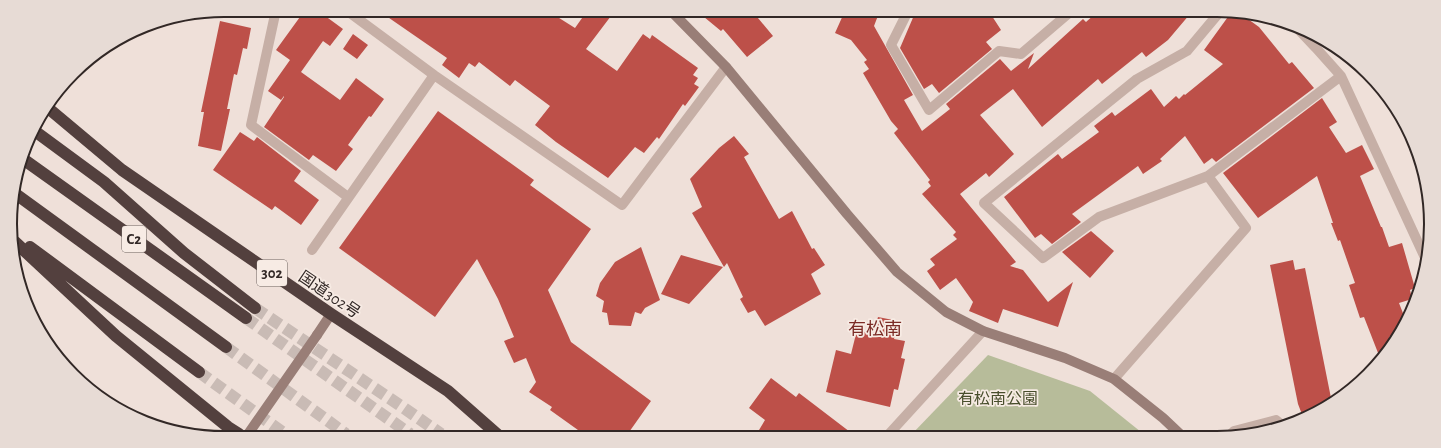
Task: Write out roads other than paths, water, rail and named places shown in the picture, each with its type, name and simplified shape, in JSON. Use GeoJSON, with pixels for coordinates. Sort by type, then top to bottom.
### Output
{"type":"FeatureCollection","features":[{"type":"Feature","properties":{"kind":"highway","name":"国道302号"},"geometry":{"type":"LineString","coordinates":[[51,110],[122,170],[331,314],[448,391],[495,431]]}},
{"type":"Feature","properties":{"kind":"highway"},"geometry":{"type":"LineString","coordinates":[[38,133],[104,182],[184,253],[255,308]]}},
{"type":"Feature","properties":{"kind":"highway","name":"C2"},"geometry":{"type":"LineString","coordinates":[[27,162],[246,318]]}},
{"type":"Feature","properties":{"kind":"highway","name":"C2"},"geometry":{"type":"LineString","coordinates":[[19,196],[226,347]]}},
{"type":"Feature","properties":{"kind":"highway"},"geometry":{"type":"LineString","coordinates":[[17,237],[199,372]]}},
{"type":"Feature","properties":{"kind":"highway"},"geometry":{"type":"LineString","coordinates":[[18,245],[116,336],[234,431]]}},
{"type":"Feature","properties":{"kind":"street"},"geometry":{"type":"LineString","coordinates":[[274,17],[251,125],[348,197]]}},
{"type":"Feature","properties":{"kind":"street"},"geometry":{"type":"LineString","coordinates":[[355,17],[434,75],[622,205],[726,67]]}},
{"type":"Feature","properties":{"kind":"street"},"geometry":{"type":"LineString","coordinates":[[677,17],[726,67],[847,214],[898,272],[946,312],[983,331],[1065,358],[1114,379],[1163,418],[1177,431]]}},
{"type":"Feature","properties":{"kind":"street"},"geometry":{"type":"LineString","coordinates":[[905,17],[891,45],[929,110],[999,51],[1021,54],[1064,17]]}},
{"type":"Feature","properties":{"kind":"street"},"geometry":{"type":"LineString","coordinates":[[1215,17],[1187,51],[1137,79],[984,204],[1043,258],[1099,217],[1208,176],[1341,76]]}},
{"type":"Feature","properties":{"kind":"street"},"geometry":{"type":"LineString","coordinates":[[1305,36],[1341,76],[1422,251]]}},
{"type":"Feature","properties":{"kind":"street"},"geometry":{"type":"LineString","coordinates":[[312,250],[434,75]]}},
{"type":"Feature","properties":{"kind":"street"},"geometry":{"type":"LineString","coordinates":[[55,105],[60,117]]}},
{"type":"Feature","properties":{"kind":"street"},"geometry":{"type":"LineString","coordinates":[[1114,379],[1246,228],[1208,176]]}},
{"type":"Feature","properties":{"kind":"street"},"geometry":{"type":"LineString","coordinates":[[250,431],[331,314]]}},
{"type":"Feature","properties":{"kind":"street"},"geometry":{"type":"LineString","coordinates":[[892,431],[983,331]]}},
{"type":"Feature","properties":{"kind":"street"},"geometry":{"type":"LineString","coordinates":[[1238,430],[1276,420],[1278,422]]}},
{"type":"Feature","properties":{"kind":"tunnel"},"geometry":{"type":"LineString","coordinates":[[255,308],[437,431]]}},
{"type":"Feature","properties":{"kind":"tunnel"},"geometry":{"type":"LineString","coordinates":[[246,318],[406,431]]}},
{"type":"Feature","properties":{"kind":"tunnel"},"geometry":{"type":"LineString","coordinates":[[226,347],[342,431]]}},
{"type":"Feature","properties":{"kind":"tunnel"},"geometry":{"type":"LineString","coordinates":[[199,372],[281,431]]}},
{"type":"Feature","properties":{"kind":"district","name":"有松南"},"geometry":{"type":"Point","coordinates":[875,329]}},
{"type":"Feature","properties":{"kind":"park label","name":"有松南公園"},"geometry":{"type":"Point","coordinates":[998,398]}}]}
